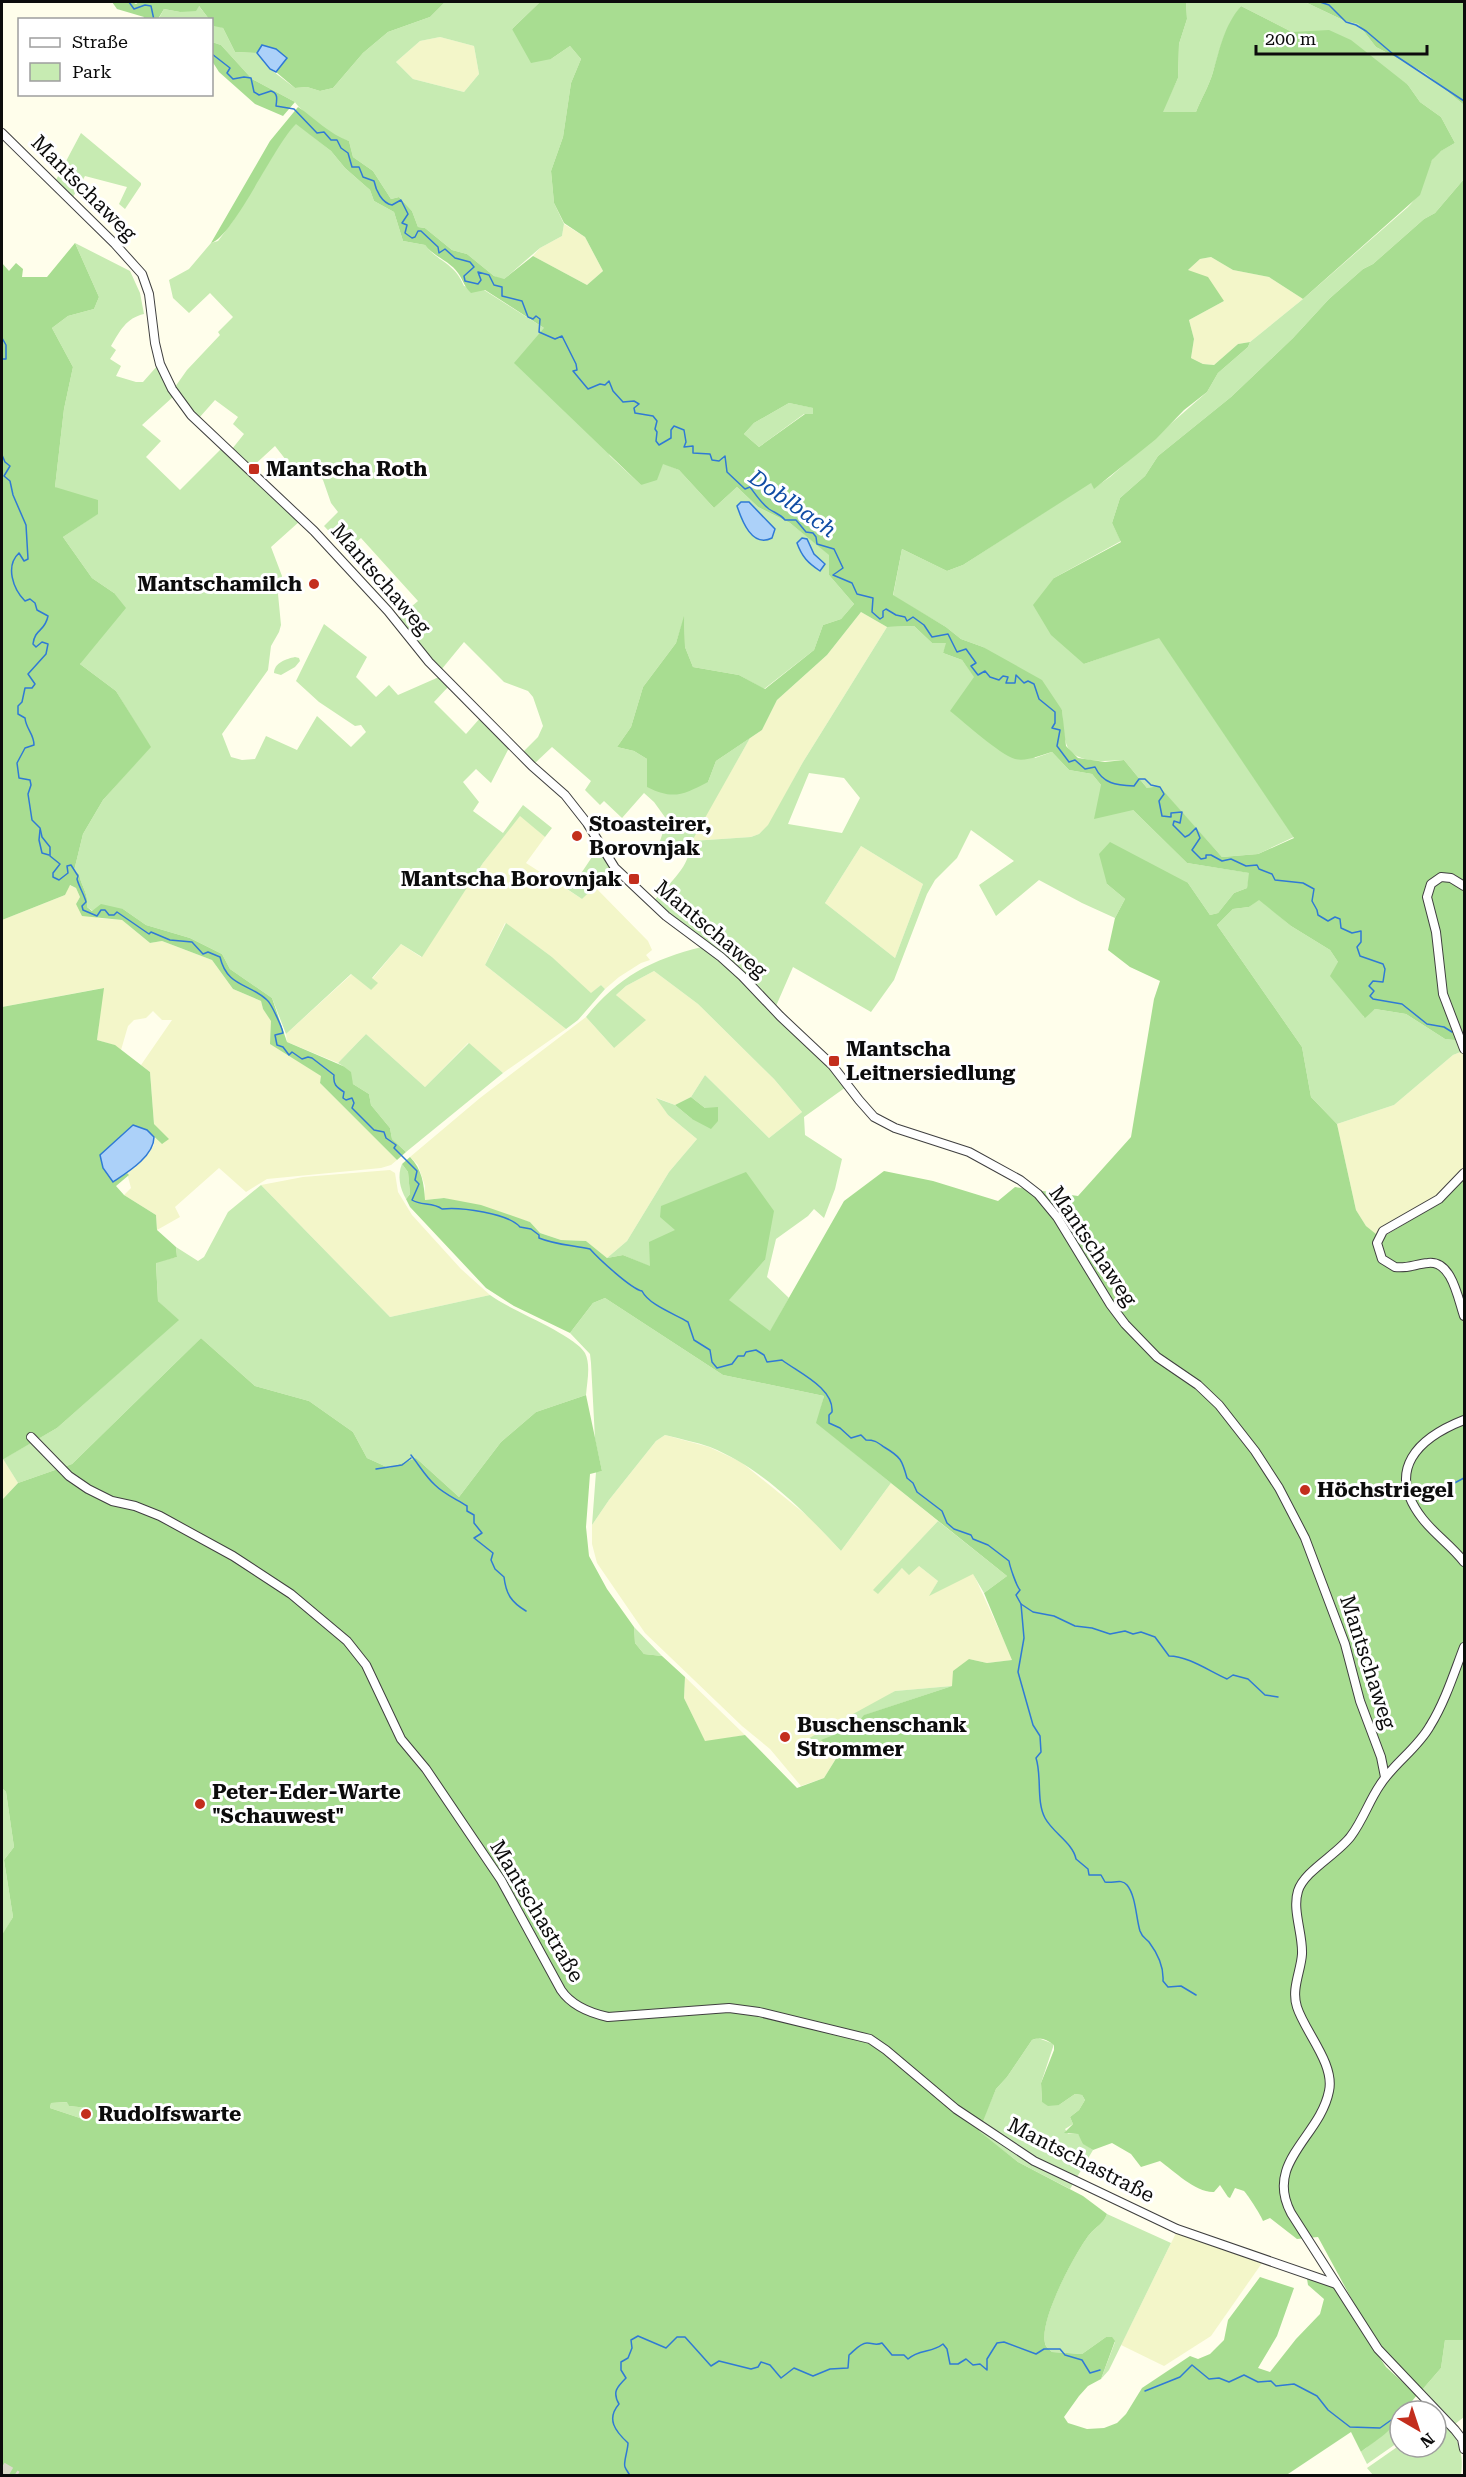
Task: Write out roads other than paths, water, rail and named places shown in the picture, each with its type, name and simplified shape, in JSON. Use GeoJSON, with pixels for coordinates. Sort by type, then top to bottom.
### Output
{"type":"FeatureCollection","features":[{"type":"Feature","properties":{"kind":"street","name":"Mantschaweg"},"geometry":{"type":"LineString","coordinates":[[2,132],[142,274],[149,294],[158,358],[168,381],[191,415],[314,531],[388,611],[429,662],[532,766],[565,795],[587,823],[615,868],[666,916],[738,971],[780,1016],[832,1065],[874,1117],[895,1128],[969,1152],[1020,1179],[1038,1194],[1057,1217],[1110,1304],[1125,1324],[1157,1357],[1198,1385],[1219,1405],[1255,1451],[1297,1520],[1336,1618],[1360,1701],[1381,1756],[1385,1777]]}},
{"type":"Feature","properties":{"kind":"street"},"geometry":{"type":"LineString","coordinates":[[1464,886],[1451,878],[1441,877],[1431,884],[1427,894],[1436,932],[1443,993],[1464,1049]]}},
{"type":"Feature","properties":{"kind":"street"},"geometry":{"type":"LineString","coordinates":[[1464,1173],[1439,1199],[1383,1231],[1377,1243],[1382,1259],[1395,1267],[1430,1263],[1441,1265],[1450,1277],[1464,1316]]}},
{"type":"Feature","properties":{"kind":"street"},"geometry":{"type":"LineString","coordinates":[[1464,1420],[1441,1432],[1419,1448],[1408,1462],[1405,1475],[1407,1491],[1420,1517],[1464,1562]]}},
{"type":"Feature","properties":{"kind":"street","name":"Mantschastraße"},"geometry":{"type":"LineString","coordinates":[[31,1437],[69,1476],[88,1489],[112,1501],[135,1506],[160,1516],[233,1556],[282,1587],[347,1641],[366,1665],[401,1738],[426,1769],[501,1880],[561,1990],[571,2001],[595,2014],[608,2017],[717,2008],[759,2012],[870,2040],[886,2050],[956,2109],[1034,2161],[1177,2229],[1336,2284]]}},
{"type":"Feature","properties":{"kind":"street"},"geometry":{"type":"LineString","coordinates":[[1464,1647],[1430,1726],[1385,1777],[1352,1835],[1304,1880],[1297,1897],[1302,1956],[1296,1981],[1296,2005],[1326,2066],[1330,2087],[1327,2100],[1287,2167],[1282,2190],[1291,2213],[1378,2349],[1455,2430],[1462,2439],[1464,2449]]}},
{"type":"Feature","properties":{"kind":"water"},"geometry":{"type":"Polygon","coordinates":[[[262,45],[276,49],[287,58],[276,72],[270,69],[257,53],[262,45]]]}},
{"type":"Feature","properties":{"kind":"water"},"geometry":{"type":"Polygon","coordinates":[[[741,502],[749,502],[775,529],[772,538],[765,540],[753,536],[737,506],[741,502]]]}},
{"type":"Feature","properties":{"kind":"water"},"geometry":{"type":"Polygon","coordinates":[[[802,538],[807,539],[814,554],[825,564],[820,571],[801,552],[797,543],[802,538]]]}},
{"type":"Feature","properties":{"kind":"water"},"geometry":{"type":"Polygon","coordinates":[[[133,1125],[147,1130],[154,1137],[153,1144],[139,1163],[113,1182],[103,1168],[100,1155],[133,1125]]]}},
{"type":"Feature","properties":{"kind":"waterway","name":"Doblbach"},"geometry":{"type":"LineString","coordinates":[[129,2],[134,9],[145,5],[151,6],[154,18]]}},
{"type":"Feature","properties":{"kind":"waterway"},"geometry":{"type":"LineString","coordinates":[[1320,2],[1329,5],[1346,22],[1366,31],[1393,54],[1464,101]]}},
{"type":"Feature","properties":{"kind":"waterway","name":"Doblbach"},"geometry":{"type":"LineString","coordinates":[[213,55],[230,68],[227,73],[233,79],[251,78],[254,92],[259,95],[271,91],[275,93],[276,106],[294,109],[317,133],[324,132],[331,140],[337,140],[341,148],[348,153],[352,167],[359,167],[363,177],[374,181],[385,202],[392,205],[401,200],[408,214],[402,223],[407,225],[405,233],[412,238],[418,231],[421,231],[438,247],[439,253],[445,249],[455,258],[470,262],[474,267],[464,276],[465,281],[478,284],[481,280],[478,272],[489,275],[494,285],[502,287],[502,296],[522,301],[528,317],[533,319],[536,316],[540,319],[539,332],[555,339],[562,336],[576,364],[577,370],[573,371],[588,389],[600,384],[605,385],[609,381],[613,391],[623,402],[634,401],[639,404],[634,408],[635,413],[653,416],[657,421],[655,429],[656,441],[659,445],[671,438],[671,430],[674,426],[684,430],[686,442],[684,447],[693,446],[693,453],[710,454],[712,460],[719,461],[725,456],[727,472],[745,489],[750,487],[766,507],[785,520],[796,520],[806,532],[813,533],[817,544],[834,549],[843,568],[833,575],[852,583],[857,594],[873,598],[872,612],[880,619],[886,609],[905,617],[907,621],[913,617],[924,625],[932,637],[948,634],[957,652],[966,649],[976,663],[971,666],[978,675],[985,671],[990,677],[999,680],[1003,676],[1008,677],[1006,683],[1015,683],[1016,675],[1024,683],[1028,681],[1034,684],[1039,699],[1055,712],[1055,723],[1052,728],[1060,730],[1057,746],[1069,762],[1075,760],[1085,769],[1095,767],[1102,777],[1116,784],[1134,786],[1139,779],[1145,779],[1151,785],[1160,787],[1164,794],[1159,801],[1162,816],[1171,817],[1171,813],[1182,812],[1180,823],[1174,821],[1173,825],[1185,837],[1196,828],[1200,838],[1192,850],[1201,859],[1206,858],[1206,855],[1211,855],[1222,861],[1231,859],[1246,866],[1257,865],[1259,869],[1272,874],[1275,880],[1303,883],[1314,889],[1312,901],[1318,915],[1328,921],[1335,917],[1340,919],[1341,928],[1352,933],[1361,931],[1361,942],[1357,947],[1360,956],[1383,964],[1385,969],[1383,982],[1373,981],[1369,986],[1374,991],[1370,996],[1373,999],[1402,1004],[1427,1024],[1444,1027],[1452,1032]]}},
{"type":"Feature","properties":{"kind":"waterway"},"geometry":{"type":"LineString","coordinates":[[2,338],[6,345],[6,359],[2,359]]}},
{"type":"Feature","properties":{"kind":"waterway"},"geometry":{"type":"LineString","coordinates":[[2,455],[10,466],[4,476],[10,481],[13,495],[26,525],[28,559],[24,561],[19,553],[12,564],[12,577],[25,601],[30,599],[35,603],[37,610],[48,616],[33,644],[36,647],[42,642],[48,644],[46,654],[28,674],[35,684],[32,688],[25,688],[22,702],[18,706],[18,714],[25,718],[34,745],[25,748],[17,763],[19,778],[30,780],[28,794],[32,820],[40,828],[42,837],[50,847],[50,856],[60,864],[53,873],[53,877],[59,880],[68,873],[67,866],[71,865],[78,876],[77,879],[86,902],[82,906],[83,910],[97,916],[101,910],[105,910],[109,915],[117,912],[149,934],[151,932],[170,940],[192,942],[203,954],[208,952],[220,957],[223,967],[233,979],[269,1002],[283,1033],[275,1035],[277,1045],[283,1047],[289,1055],[292,1052],[302,1059],[312,1058],[334,1075],[336,1085],[344,1092],[343,1098],[346,1100],[352,1098],[354,1103],[352,1108],[374,1130],[384,1132],[386,1138],[396,1145],[394,1148],[417,1171],[415,1180],[419,1184],[412,1200],[435,1205],[442,1209],[471,1210],[495,1215],[514,1222],[520,1227],[531,1229],[539,1235],[539,1238],[558,1244],[590,1249],[623,1279],[642,1291],[650,1301],[688,1322],[694,1340],[710,1350],[712,1362],[717,1368],[732,1364],[738,1356],[744,1356],[746,1352],[756,1350],[764,1355],[767,1362],[782,1360],[822,1388],[831,1403],[832,1412],[829,1415],[829,1423],[840,1428],[851,1438],[861,1435],[866,1440],[872,1440],[894,1454],[900,1459],[907,1478],[913,1483],[917,1492],[942,1511],[947,1523],[954,1529],[971,1535],[973,1539],[988,1545],[1009,1561],[1020,1590],[1016,1595],[1021,1604],[1024,1638],[1018,1672],[1033,1725],[1040,1736],[1041,1752],[1036,1758],[1042,1811],[1045,1818],[1071,1848],[1076,1859],[1088,1869],[1089,1875],[1101,1875],[1105,1882],[1122,1882],[1127,1885],[1134,1901],[1141,1933],[1160,1960],[1163,1981],[1168,1987],[1181,1986],[1196,1995]]}},
{"type":"Feature","properties":{"kind":"waterway"},"geometry":{"type":"LineString","coordinates":[[40,830],[39,840],[42,853],[49,855]]}},
{"type":"Feature","properties":{"kind":"waterway"},"geometry":{"type":"LineString","coordinates":[[411,1455],[435,1485],[467,1506],[467,1511],[474,1515],[474,1523],[482,1533],[474,1538],[493,1553],[491,1560],[495,1569],[504,1577],[510,1597],[526,1611]]}},
{"type":"Feature","properties":{"kind":"waterway"},"geometry":{"type":"LineString","coordinates":[[376,1469],[402,1465],[411,1458]]}},
{"type":"Feature","properties":{"kind":"waterway"},"geometry":{"type":"LineString","coordinates":[[1424,1504],[1443,1489],[1464,1478]]}},
{"type":"Feature","properties":{"kind":"waterway"},"geometry":{"type":"LineString","coordinates":[[1021,1604],[1033,1612],[1054,1616],[1075,1626],[1092,1628],[1110,1634],[1125,1631],[1133,1634],[1141,1632],[1155,1637],[1169,1656],[1191,1661],[1227,1679],[1233,1675],[1248,1679],[1265,1695],[1278,1697]]}},
{"type":"Feature","properties":{"kind":"waterway"},"geometry":{"type":"LineString","coordinates":[[630,2476],[625,2468],[628,2443],[616,2429],[613,2415],[619,2404],[616,2396],[617,2390],[626,2378],[621,2370],[621,2362],[628,2358],[632,2348],[631,2340],[638,2336],[666,2348],[677,2337],[685,2337],[711,2366],[719,2361],[751,2369],[758,2367],[761,2362],[770,2365],[781,2378],[794,2368],[813,2376],[830,2369],[848,2368],[849,2355],[864,2343],[882,2343],[892,2355],[904,2355],[908,2359],[943,2344],[947,2349],[950,2364],[958,2364],[966,2359],[973,2365],[980,2364],[987,2370],[987,2359],[997,2343],[1004,2342],[1036,2354],[1044,2349],[1060,2349],[1065,2355],[1082,2360],[1090,2373],[1100,2370]]}},
{"type":"Feature","properties":{"kind":"waterway"},"geometry":{"type":"LineString","coordinates":[[1145,2391],[1180,2377],[1192,2365],[1209,2379],[1219,2378],[1229,2382],[1244,2375],[1258,2382],[1271,2381],[1276,2386],[1294,2384],[1317,2396],[1328,2410],[1350,2427],[1380,2428],[1388,2422]]}},
{"type":"Feature","properties":{"kind":"tunnel"},"geometry":{"type":"LineString","coordinates":[[2,2467],[17,2476]]}},
{"type":"Feature","properties":{"kind":"place","name":"Mantscha Roth"},"geometry":{"type":"Point","coordinates":[254,469]}},
{"type":"Feature","properties":{"kind":"place","name":"Mantschamilch"},"geometry":{"type":"Point","coordinates":[314,584]}},
{"type":"Feature","properties":{"kind":"place","name":"Stoasteirer, Borovnjak"},"geometry":{"type":"Point","coordinates":[577,836]}},
{"type":"Feature","properties":{"kind":"place","name":"Mantscha Borovnjak"},"geometry":{"type":"Point","coordinates":[634,879]}},
{"type":"Feature","properties":{"kind":"place","name":"Mantscha Leitnersiedlung"},"geometry":{"type":"Point","coordinates":[834,1061]}},
{"type":"Feature","properties":{"kind":"place","name":"Höchstriegel"},"geometry":{"type":"Point","coordinates":[1305,1490]}},
{"type":"Feature","properties":{"kind":"place","name":"Buschenschank Strommer"},"geometry":{"type":"Point","coordinates":[785,1737]}},
{"type":"Feature","properties":{"kind":"place","name":"Peter-Eder-Warte \"Schauwest\""},"geometry":{"type":"Point","coordinates":[200,1804]}},
{"type":"Feature","properties":{"kind":"place","name":"Rudolfswarte"},"geometry":{"type":"Point","coordinates":[86,2114]}}]}
